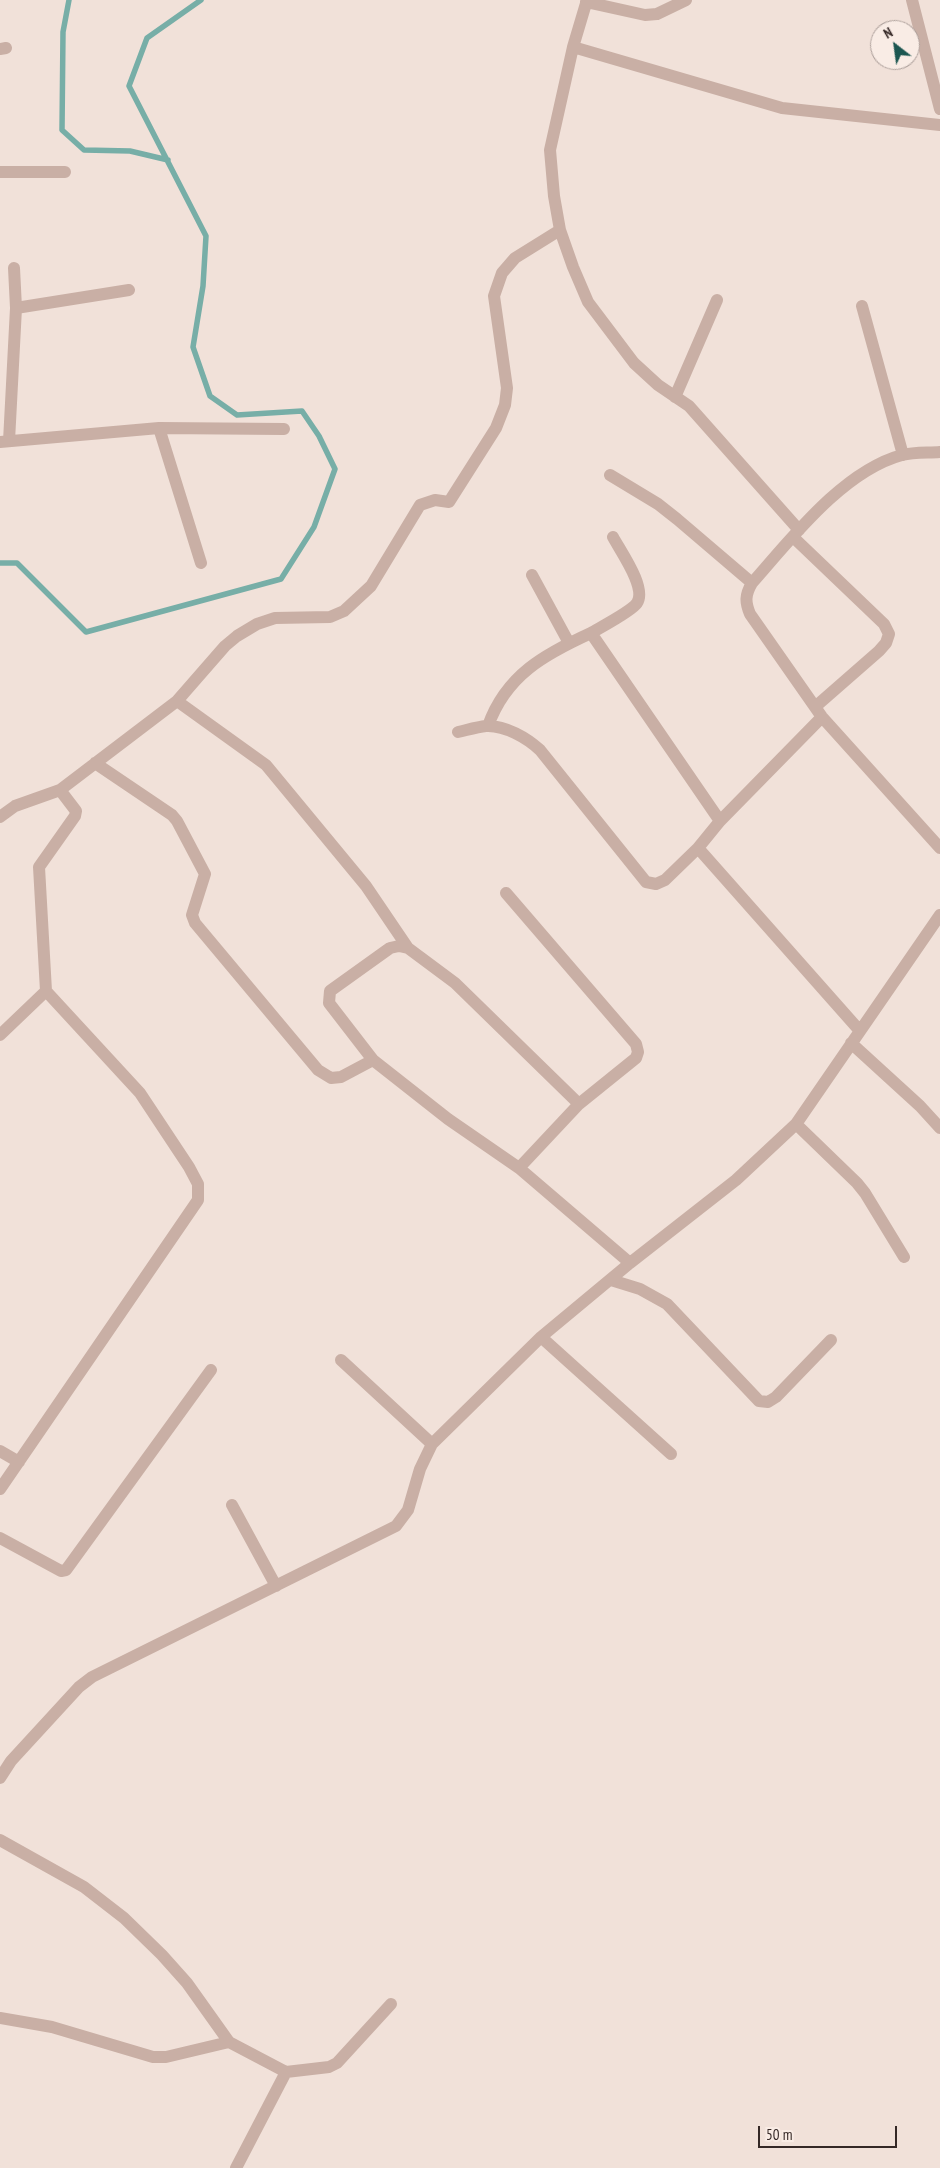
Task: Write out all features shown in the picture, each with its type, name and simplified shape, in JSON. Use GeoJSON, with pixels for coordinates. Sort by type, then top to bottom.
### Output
{"type":"FeatureCollection","features":[{"type":"Feature","properties":{"kind":"street"},"geometry":{"type":"LineString","coordinates":[[458,732],[488,726],[518,734],[528,739],[540,750],[646,882],[656,884],[665,880],[698,848],[818,712],[886,644],[889,634],[884,624],[796,534],[689,406],[675,397],[634,363],[588,302],[560,230],[554,196],[550,150],[573,47],[586,1],[645,15],[657,14],[686,0]]}},
{"type":"Feature","properties":{"kind":"street"},"geometry":{"type":"LineString","coordinates":[[912,0],[940,109]]}},
{"type":"Feature","properties":{"kind":"street"},"geometry":{"type":"LineString","coordinates":[[573,47],[782,108],[804,112],[940,125]]}},
{"type":"Feature","properties":{"kind":"street"},"geometry":{"type":"LineString","coordinates":[[0,172],[65,172]]}},
{"type":"Feature","properties":{"kind":"street"},"geometry":{"type":"LineString","coordinates":[[0,817],[15,806],[60,790],[177,701],[225,646],[237,636],[257,624],[275,618],[330,617],[344,611],[371,586],[420,505],[435,500],[449,502],[496,428],[504,405],[507,388],[494,296],[502,273],[515,258],[560,230]]}},
{"type":"Feature","properties":{"kind":"street"},"geometry":{"type":"LineString","coordinates":[[14,268],[16,308],[4,442],[160,428],[284,429]]}},
{"type":"Feature","properties":{"kind":"street"},"geometry":{"type":"LineString","coordinates":[[16,308],[129,290]]}},
{"type":"Feature","properties":{"kind":"street"},"geometry":{"type":"LineString","coordinates":[[675,397],[717,300]]}},
{"type":"Feature","properties":{"kind":"street"},"geometry":{"type":"LineString","coordinates":[[862,306],[903,455]]}},
{"type":"Feature","properties":{"kind":"street"},"geometry":{"type":"LineString","coordinates":[[160,428],[201,563]]}},
{"type":"Feature","properties":{"kind":"street"},"geometry":{"type":"LineString","coordinates":[[940,452],[903,455],[874,466],[850,482],[796,534],[746,592],[746,604],[750,614],[818,712],[940,848]]}},
{"type":"Feature","properties":{"kind":"street"},"geometry":{"type":"LineString","coordinates":[[610,475],[658,504],[752,583]]}},
{"type":"Feature","properties":{"kind":"street"},"geometry":{"type":"LineString","coordinates":[[488,726],[493,712],[509,687],[530,666],[636,605],[641,596],[639,585],[612,537]]}},
{"type":"Feature","properties":{"kind":"street"},"geometry":{"type":"LineString","coordinates":[[532,575],[569,643]]}},
{"type":"Feature","properties":{"kind":"street"},"geometry":{"type":"LineString","coordinates":[[592,632],[720,821]]}},
{"type":"Feature","properties":{"kind":"street"},"geometry":{"type":"LineString","coordinates":[[177,701],[266,764],[366,886],[408,948],[455,983],[579,1104]]}},
{"type":"Feature","properties":{"kind":"street"},"geometry":{"type":"LineString","coordinates":[[95,763],[172,815],[177,821],[205,874],[192,915],[195,923],[318,1070],[331,1078],[341,1077],[373,1060]]}},
{"type":"Feature","properties":{"kind":"street"},"geometry":{"type":"LineString","coordinates":[[0,1489],[198,1200],[198,1184],[189,1167],[140,1092],[46,991],[39,867],[75,816],[76,811],[60,790]]}},
{"type":"Feature","properties":{"kind":"street"},"geometry":{"type":"LineString","coordinates":[[698,848],[860,1032]]}},
{"type":"Feature","properties":{"kind":"street"},"geometry":{"type":"LineString","coordinates":[[506,893],[636,1044],[638,1052],[636,1058],[579,1104],[519,1168]]}},
{"type":"Feature","properties":{"kind":"street"},"geometry":{"type":"LineString","coordinates":[[0,1778],[11,1761],[79,1687],[92,1677],[396,1526],[408,1510],[420,1468],[432,1444],[541,1337],[630,1263],[736,1180],[796,1124],[940,915]]}},
{"type":"Feature","properties":{"kind":"street"},"geometry":{"type":"LineString","coordinates":[[408,948],[399,946],[390,948],[330,991],[329,1003],[373,1060],[448,1119],[519,1168],[630,1263]]}},
{"type":"Feature","properties":{"kind":"street"},"geometry":{"type":"LineString","coordinates":[[0,1035],[46,991]]}},
{"type":"Feature","properties":{"kind":"street"},"geometry":{"type":"LineString","coordinates":[[852,1043],[920,1106],[940,1128]]}},
{"type":"Feature","properties":{"kind":"street"},"geometry":{"type":"LineString","coordinates":[[796,1124],[866,1193],[904,1257]]}},
{"type":"Feature","properties":{"kind":"street"},"geometry":{"type":"LineString","coordinates":[[611,1280],[640,1289],[667,1304],[760,1401],[768,1402],[776,1397],[831,1340]]}},
{"type":"Feature","properties":{"kind":"street"},"geometry":{"type":"LineString","coordinates":[[541,1337],[671,1454]]}},
{"type":"Feature","properties":{"kind":"street"},"geometry":{"type":"LineString","coordinates":[[341,1360],[432,1444]]}},
{"type":"Feature","properties":{"kind":"street"},"geometry":{"type":"LineString","coordinates":[[0,1538],[61,1571],[66,1570],[211,1370]]}},
{"type":"Feature","properties":{"kind":"street"},"geometry":{"type":"LineString","coordinates":[[0,1451],[19,1462]]}},
{"type":"Feature","properties":{"kind":"street"},"geometry":{"type":"LineString","coordinates":[[232,1505],[276,1586]]}},
{"type":"Feature","properties":{"kind":"street"},"geometry":{"type":"LineString","coordinates":[[0,1840],[84,1886],[124,1918],[162,1955],[187,1983],[229,2042],[286,2072],[329,2067],[337,2063],[391,2004]]}},
{"type":"Feature","properties":{"kind":"street"},"geometry":{"type":"LineString","coordinates":[[0,2018],[52,2028],[153,2056],[166,2057],[229,2042]]}},
{"type":"Feature","properties":{"kind":"street"},"geometry":{"type":"LineString","coordinates":[[236,2168],[286,2072]]}},
{"type":"Feature","properties":{"kind":"waterway"},"geometry":{"type":"LineString","coordinates":[[69,0],[63,32],[62,130],[84,150],[130,151],[168,160]]}},
{"type":"Feature","properties":{"kind":"waterway"},"geometry":{"type":"LineString","coordinates":[[0,563],[17,563],[86,632],[281,579],[314,527],[335,469],[319,436],[302,411],[237,415],[210,396],[193,347],[203,286],[206,236],[129,86],[147,38],[201,0]]}}]}
